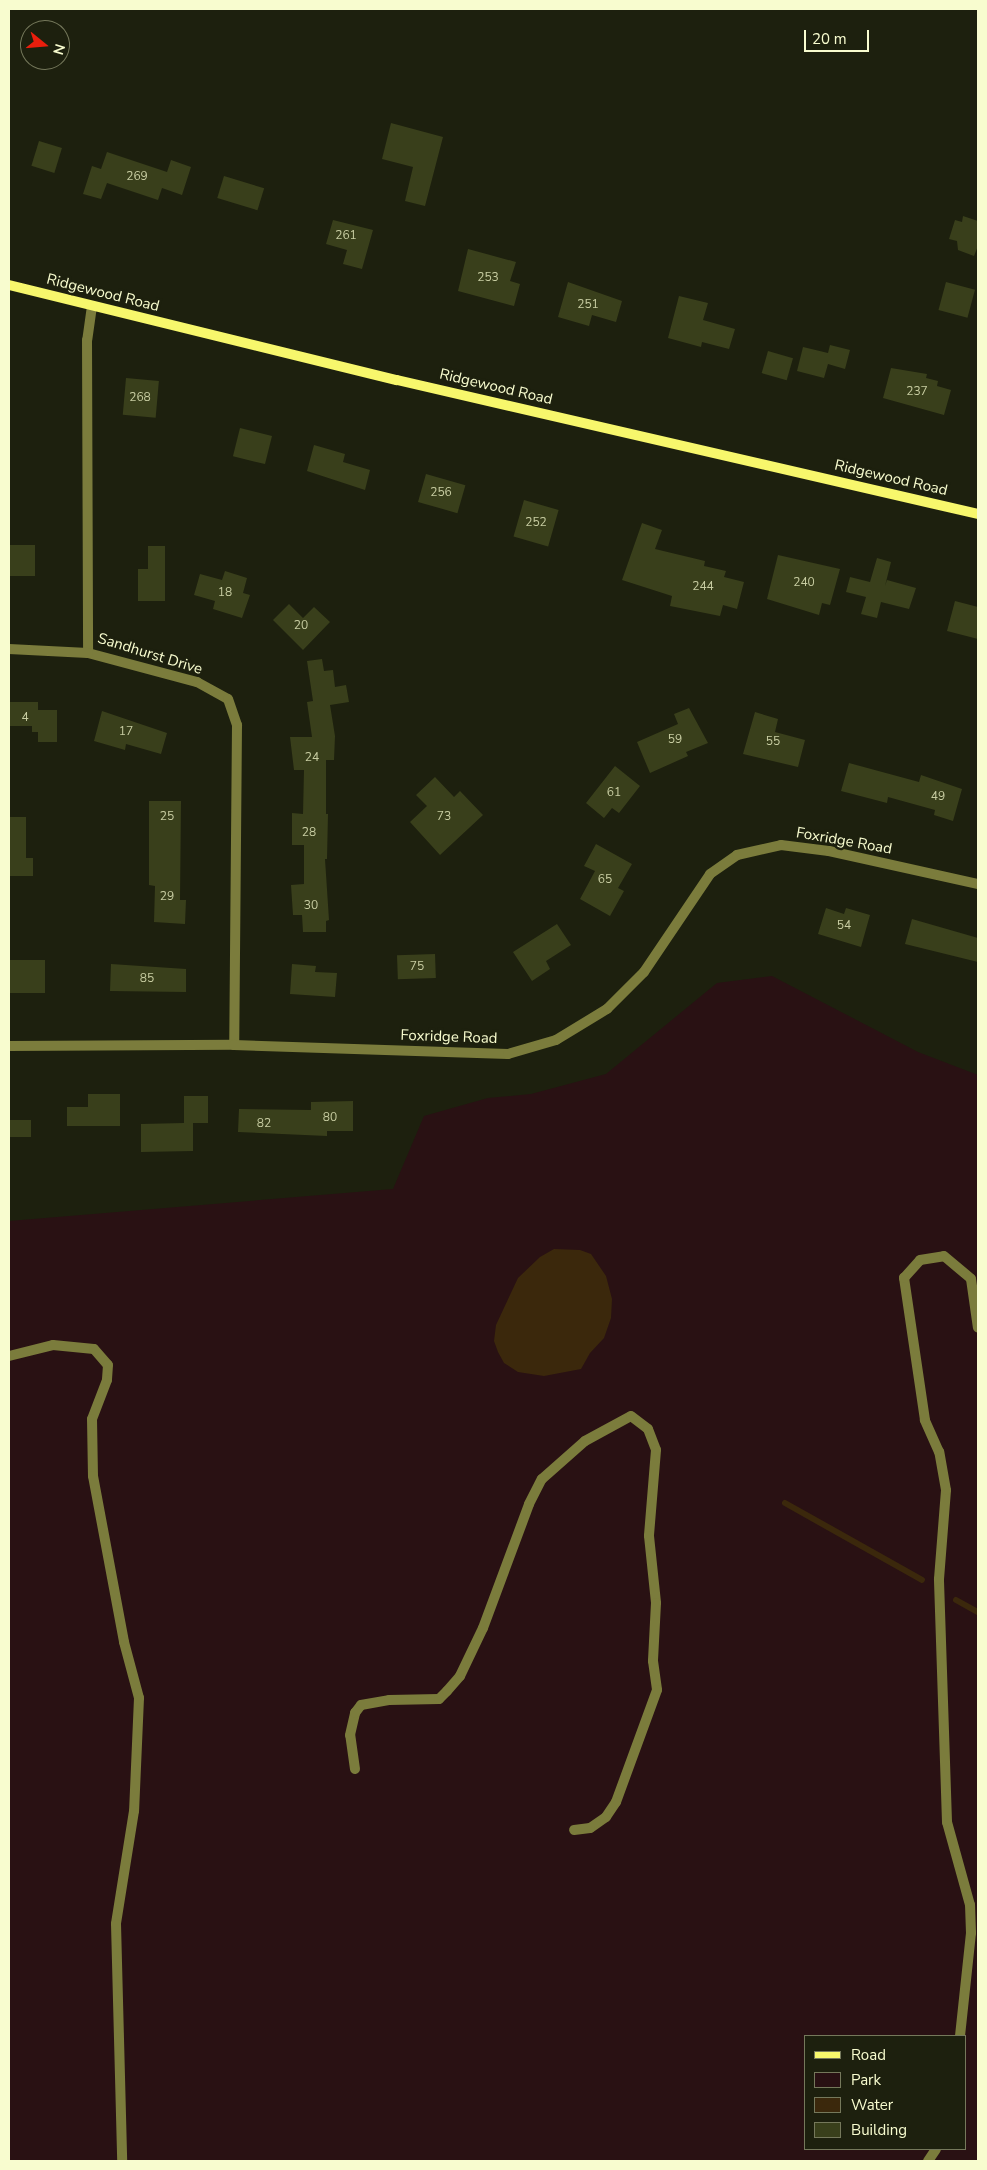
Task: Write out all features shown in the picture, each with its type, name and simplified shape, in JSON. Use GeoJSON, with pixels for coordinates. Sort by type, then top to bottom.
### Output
{"type":"FeatureCollection","features":[{"type":"Feature","properties":{"kind":"main road","name":"Ridgewood Road"},"geometry":{"type":"LineString","coordinates":[[9,285],[978,514]]}},
{"type":"Feature","properties":{"kind":"street","name":"Sandhurst Drive"},"geometry":{"type":"LineString","coordinates":[[92,306],[87,340],[88,653],[196,682],[228,699],[237,725],[234,1045]]}},
{"type":"Feature","properties":{"kind":"street"},"geometry":{"type":"LineString","coordinates":[[9,649],[88,653]]}},
{"type":"Feature","properties":{"kind":"street","name":"Foxridge Road"},"geometry":{"type":"LineString","coordinates":[[9,1046],[234,1045],[508,1054],[556,1040],[607,1009],[644,972],[710,874],[737,855],[781,846],[829,851],[978,884]]}},
{"type":"Feature","properties":{"kind":"street"},"geometry":{"type":"LineString","coordinates":[[960,2035],[972,1933],[970,1905],[947,1822],[938,1580],[946,1490],[938,1452],[925,1420],[904,1278],[920,1260],[944,1256],[971,1279],[978,1328]]}},
{"type":"Feature","properties":{"kind":"street"},"geometry":{"type":"LineString","coordinates":[[9,1356],[53,1346],[94,1349],[108,1364],[107,1380],[92,1419],[93,1476],[124,1642],[139,1698],[134,1811],[116,1924],[122,2161]]}},
{"type":"Feature","properties":{"kind":"street"},"geometry":{"type":"LineString","coordinates":[[355,1769],[351,1759],[350,1735],[355,1713],[361,1705],[388,1700],[439,1698],[447,1691],[464,1668],[483,1628],[530,1504],[542,1479],[585,1441],[631,1416],[648,1428],[656,1450],[649,1536],[656,1603],[653,1661],[657,1690],[616,1802],[606,1817],[590,1828],[574,1830]]}},
{"type":"Feature","properties":{"kind":"street"},"geometry":{"type":"LineString","coordinates":[[928,2161],[935,2150]]}},
{"type":"Feature","properties":{"kind":"green space"},"geometry":{"type":"Polygon","coordinates":[[[772,976],[918,1052],[978,1075],[978,2161],[9,2161],[9,1221],[393,1189],[424,1116],[488,1098],[531,1094],[606,1074],[717,983],[772,976]]]}},
{"type":"Feature","properties":{"kind":"water"},"geometry":{"type":"Polygon","coordinates":[[[554,1249],[580,1250],[591,1254],[606,1276],[612,1299],[611,1318],[604,1338],[590,1353],[581,1369],[544,1376],[518,1372],[504,1363],[498,1352],[494,1341],[496,1325],[518,1278],[540,1257],[554,1249]]]}},
{"type":"Feature","properties":{"kind":"building"},"geometry":{"type":"Polygon","coordinates":[[[391,123],[443,137],[425,206],[405,201],[413,167],[382,159],[391,123]]]}},
{"type":"Feature","properties":{"kind":"building"},"geometry":{"type":"Polygon","coordinates":[[[39,141],[62,148],[54,173],[31,166],[39,141]]]}},
{"type":"Feature","properties":{"kind":"building"},"geometry":{"type":"Polygon","coordinates":[[[107,152],[167,172],[171,160],[191,167],[182,195],[162,188],[158,200],[107,183],[101,199],[83,194],[92,166],[101,169],[107,152]]]}},
{"type":"Feature","properties":{"kind":"building"},"geometry":{"type":"Polygon","coordinates":[[[224,176],[264,188],[257,210],[217,198],[224,176]]]}},
{"type":"Feature","properties":{"kind":"building"},"geometry":{"type":"Polygon","coordinates":[[[963,216],[978,221],[978,246],[974,256],[958,250],[957,241],[949,239],[955,220],[962,222],[963,216]]]}},
{"type":"Feature","properties":{"kind":"building"},"geometry":{"type":"Polygon","coordinates":[[[333,220],[373,230],[362,269],[343,264],[347,250],[326,244],[333,220]]]}},
{"type":"Feature","properties":{"kind":"building"},"geometry":{"type":"Polygon","coordinates":[[[468,249],[516,262],[510,281],[520,284],[514,306],[458,291],[468,249]]]}},
{"type":"Feature","properties":{"kind":"building"},"geometry":{"type":"Polygon","coordinates":[[[568,282],[622,301],[616,322],[592,315],[589,326],[558,317],[568,282]]]}},
{"type":"Feature","properties":{"kind":"building"},"geometry":{"type":"Polygon","coordinates":[[[946,282],[975,290],[967,318],[938,310],[946,282]]]}},
{"type":"Feature","properties":{"kind":"building"},"geometry":{"type":"Polygon","coordinates":[[[679,296],[708,303],[703,320],[735,329],[729,349],[702,342],[701,347],[668,338],[679,296]]]}},
{"type":"Feature","properties":{"kind":"building"},"geometry":{"type":"Polygon","coordinates":[[[830,345],[850,350],[845,369],[828,364],[824,378],[797,371],[803,347],[828,353],[830,345]]]}},
{"type":"Feature","properties":{"kind":"building"},"geometry":{"type":"Polygon","coordinates":[[[768,351],[793,358],[787,380],[762,373],[768,351]]]}},
{"type":"Feature","properties":{"kind":"building"},"geometry":{"type":"Polygon","coordinates":[[[891,368],[927,374],[926,378],[938,381],[937,386],[951,390],[944,415],[883,398],[891,368]]]}},
{"type":"Feature","properties":{"kind":"building"},"geometry":{"type":"Polygon","coordinates":[[[126,378],[159,381],[156,418],[123,415],[126,378]]]}},
{"type":"Feature","properties":{"kind":"building"},"geometry":{"type":"Polygon","coordinates":[[[240,428],[272,436],[265,464],[233,456],[240,428]]]}},
{"type":"Feature","properties":{"kind":"building"},"geometry":{"type":"Polygon","coordinates":[[[314,445],[345,454],[343,462],[370,470],[365,490],[307,471],[314,445]]]}},
{"type":"Feature","properties":{"kind":"building"},"geometry":{"type":"Polygon","coordinates":[[[426,474],[465,485],[457,513],[418,502],[426,474]]]}},
{"type":"Feature","properties":{"kind":"building"},"geometry":{"type":"Polygon","coordinates":[[[524,500],[559,510],[548,546],[514,537],[524,500]]]}},
{"type":"Feature","properties":{"kind":"building"},"geometry":{"type":"Polygon","coordinates":[[[642,523],[662,530],[655,549],[705,561],[704,566],[726,571],[724,577],[744,582],[737,609],[723,605],[720,616],[670,606],[672,596],[622,580],[642,523]]]}},
{"type":"Feature","properties":{"kind":"building"},"geometry":{"type":"Polygon","coordinates":[[[9,545],[35,545],[35,576],[9,576],[9,545]]]}},
{"type":"Feature","properties":{"kind":"building"},"geometry":{"type":"Polygon","coordinates":[[[148,546],[165,546],[165,601],[138,601],[138,569],[148,569],[148,546]]]}},
{"type":"Feature","properties":{"kind":"building"},"geometry":{"type":"Polygon","coordinates":[[[778,555],[840,569],[830,605],[822,603],[819,615],[767,599],[778,555]]]}},
{"type":"Feature","properties":{"kind":"building"},"geometry":{"type":"Polygon","coordinates":[[[877,558],[891,562],[885,586],[887,580],[916,588],[909,609],[881,602],[877,618],[861,614],[866,597],[846,592],[850,577],[870,582],[877,558]]]}},
{"type":"Feature","properties":{"kind":"building"},"geometry":{"type":"Polygon","coordinates":[[[225,571],[247,578],[243,593],[250,595],[242,618],[213,609],[215,601],[194,595],[200,574],[222,580],[225,571]]]}},
{"type":"Feature","properties":{"kind":"building"},"geometry":{"type":"Polygon","coordinates":[[[955,601],[978,607],[978,639],[947,631],[955,601]]]}},
{"type":"Feature","properties":{"kind":"building"},"geometry":{"type":"Polygon","coordinates":[[[289,604],[303,618],[314,607],[330,622],[303,650],[273,620],[289,604]]]}},
{"type":"Feature","properties":{"kind":"building"},"geometry":{"type":"Polygon","coordinates":[[[322,659],[324,671],[333,670],[335,687],[346,685],[349,702],[330,705],[335,736],[334,760],[326,760],[326,814],[328,814],[327,859],[325,859],[329,920],[326,921],[326,932],[303,932],[302,915],[293,915],[291,885],[304,884],[304,845],[292,845],[292,813],[303,814],[304,770],[294,770],[290,737],[312,737],[307,702],[313,701],[307,661],[322,659]]]}},
{"type":"Feature","properties":{"kind":"building"},"geometry":{"type":"Polygon","coordinates":[[[9,702],[38,702],[38,710],[57,710],[57,742],[38,742],[38,732],[32,732],[32,726],[9,726],[9,702]]]}},
{"type":"Feature","properties":{"kind":"building"},"geometry":{"type":"Polygon","coordinates":[[[689,708],[708,743],[686,752],[688,756],[650,773],[637,742],[678,724],[674,714],[689,708]]]}},
{"type":"Feature","properties":{"kind":"building"},"geometry":{"type":"Polygon","coordinates":[[[102,711],[167,733],[161,754],[126,744],[125,750],[94,741],[102,711]]]}},
{"type":"Feature","properties":{"kind":"building"},"geometry":{"type":"Polygon","coordinates":[[[755,712],[778,719],[775,732],[805,740],[798,767],[743,754],[755,712]]]}},
{"type":"Feature","properties":{"kind":"building"},"geometry":{"type":"Polygon","coordinates":[[[849,763],[919,782],[921,775],[962,789],[953,821],[934,815],[935,810],[888,797],[887,803],[841,791],[849,763]]]}},
{"type":"Feature","properties":{"kind":"building"},"geometry":{"type":"Polygon","coordinates":[[[615,766],[640,786],[619,813],[612,808],[604,818],[586,803],[615,766]]]}},
{"type":"Feature","properties":{"kind":"building"},"geometry":{"type":"Polygon","coordinates":[[[435,777],[454,797],[460,791],[483,815],[440,855],[410,822],[427,806],[416,795],[435,777]]]}},
{"type":"Feature","properties":{"kind":"building"},"geometry":{"type":"Polygon","coordinates":[[[149,801],[181,801],[180,900],[186,900],[185,924],[154,922],[155,886],[149,885],[149,801]]]}},
{"type":"Feature","properties":{"kind":"building"},"geometry":{"type":"Polygon","coordinates":[[[9,817],[26,817],[26,858],[33,858],[33,876],[9,876],[9,817]]]}},
{"type":"Feature","properties":{"kind":"building"},"geometry":{"type":"Polygon","coordinates":[[[596,844],[632,864],[618,888],[624,891],[610,916],[580,899],[595,871],[584,866],[596,844]]]}},
{"type":"Feature","properties":{"kind":"building"},"geometry":{"type":"Polygon","coordinates":[[[826,908],[844,914],[846,908],[870,915],[861,947],[818,934],[826,908]]]}},
{"type":"Feature","properties":{"kind":"building"},"geometry":{"type":"Polygon","coordinates":[[[912,919],[978,938],[978,962],[905,944],[912,919]]]}},
{"type":"Feature","properties":{"kind":"building"},"geometry":{"type":"Polygon","coordinates":[[[557,924],[571,945],[546,961],[550,969],[532,981],[513,952],[557,924]]]}},
{"type":"Feature","properties":{"kind":"building"},"geometry":{"type":"Polygon","coordinates":[[[435,954],[436,978],[398,979],[397,955],[435,954]]]}},
{"type":"Feature","properties":{"kind":"building"},"geometry":{"type":"Polygon","coordinates":[[[9,960],[45,960],[45,993],[9,993],[9,960]]]}},
{"type":"Feature","properties":{"kind":"building"},"geometry":{"type":"Polygon","coordinates":[[[111,964],[186,969],[186,992],[110,991],[111,964]]]}},
{"type":"Feature","properties":{"kind":"building"},"geometry":{"type":"Polygon","coordinates":[[[292,964],[316,966],[315,972],[337,973],[335,997],[290,994],[292,964]]]}},
{"type":"Feature","properties":{"kind":"building"},"geometry":{"type":"Polygon","coordinates":[[[88,1094],[120,1094],[120,1126],[67,1126],[67,1107],[88,1107],[88,1094]]]}},
{"type":"Feature","properties":{"kind":"building"},"geometry":{"type":"Polygon","coordinates":[[[184,1096],[208,1096],[208,1123],[193,1123],[193,1151],[141,1152],[141,1124],[184,1123],[184,1096]]]}},
{"type":"Feature","properties":{"kind":"building"},"geometry":{"type":"Polygon","coordinates":[[[353,1101],[353,1131],[327,1131],[327,1136],[238,1132],[239,1109],[311,1110],[311,1102],[353,1101]]]}},
{"type":"Feature","properties":{"kind":"building"},"geometry":{"type":"Polygon","coordinates":[[[9,1120],[31,1120],[31,1137],[9,1137],[9,1120]]]}},
{"type":"Feature","properties":{"kind":"waterway"},"geometry":{"type":"LineString","coordinates":[[785,1503],[922,1580]]}},
{"type":"Feature","properties":{"kind":"waterway"},"geometry":{"type":"LineString","coordinates":[[956,1600],[978,1612]]}}]}
